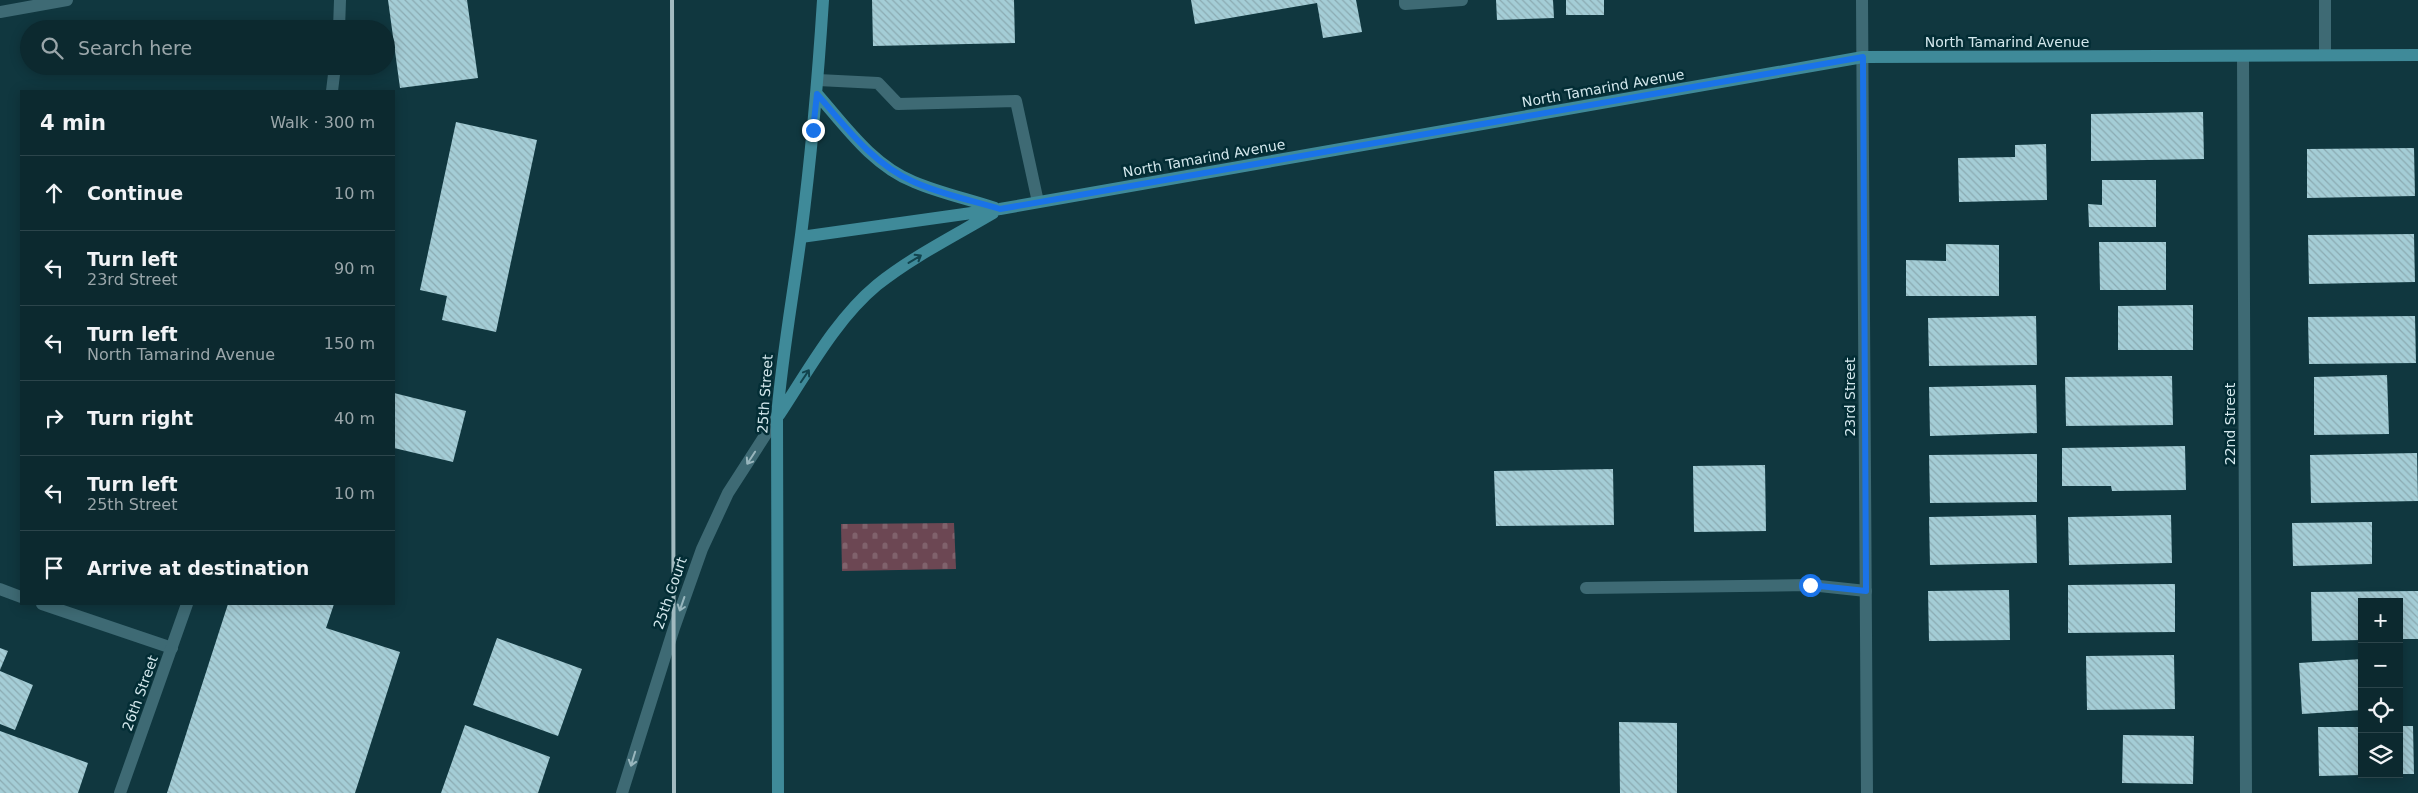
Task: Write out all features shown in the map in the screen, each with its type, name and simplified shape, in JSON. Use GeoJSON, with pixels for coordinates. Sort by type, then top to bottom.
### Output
{"type":"FeatureCollection","features":[{"type":"Feature","properties":{"kind":"street"},"geometry":{"type":"LineString","coordinates":[[0,12],[67,0]]}},
{"type":"Feature","properties":{"kind":"street"},"geometry":{"type":"LineString","coordinates":[[339,20],[340,0]]}},
{"type":"Feature","properties":{"kind":"street","name":"25th Street"},"geometry":{"type":"LineString","coordinates":[[778,793],[777,417],[781,364],[801,237],[817,94],[824,0]]}},
{"type":"Feature","properties":{"kind":"street"},"geometry":{"type":"LineString","coordinates":[[1405,0],[1405,4],[1462,0]]}},
{"type":"Feature","properties":{"kind":"street","name":"23rd Street"},"geometry":{"type":"LineString","coordinates":[[1862,0],[1867,793]]}},
{"type":"Feature","properties":{"kind":"street"},"geometry":{"type":"LineString","coordinates":[[2325,0],[2325,55]]}},
{"type":"Feature","properties":{"kind":"street","name":"North Tamarind Avenue"},"geometry":{"type":"LineString","coordinates":[[801,237],[1000,209],[1863,57],[2418,55]]}},
{"type":"Feature","properties":{"kind":"street","name":"22nd Street"},"geometry":{"type":"LineString","coordinates":[[2243,56],[2246,793]]}},
{"type":"Feature","properties":{"kind":"street"},"geometry":{"type":"LineString","coordinates":[[332,90],[334,75]]}},
{"type":"Feature","properties":{"kind":"street"},"geometry":{"type":"LineString","coordinates":[[818,80],[878,83],[898,104],[1016,101],[1038,202]]}},
{"type":"Feature","properties":{"kind":"street"},"geometry":{"type":"LineString","coordinates":[[817,94],[858,140],[892,170],[912,182],[1000,209]]}},
{"type":"Feature","properties":{"kind":"street"},"geometry":{"type":"LineString","coordinates":[[777,417],[851,311],[876,286],[900,268],[1000,209]]}},
{"type":"Feature","properties":{"kind":"street","name":"25th Court"},"geometry":{"type":"LineString","coordinates":[[622,793],[674,628],[702,548],[728,493],[777,417]]}},
{"type":"Feature","properties":{"kind":"street"},"geometry":{"type":"LineString","coordinates":[[1586,588],[1810,585],[1866,591]]}},
{"type":"Feature","properties":{"kind":"street"},"geometry":{"type":"LineString","coordinates":[[0,589],[20,597]]}},
{"type":"Feature","properties":{"kind":"street"},"geometry":{"type":"LineString","coordinates":[[45,605],[172,648]]}},
{"type":"Feature","properties":{"kind":"street","name":"26th Street"},"geometry":{"type":"LineString","coordinates":[[120,793],[187,605]]}},
{"type":"Feature","properties":{"kind":"green space"},"geometry":{"type":"Polygon","coordinates":[[[954,523],[956,569],[842,571],[841,524],[954,523]]]}},
{"type":"Feature","properties":{"kind":"building"},"geometry":{"type":"Polygon","coordinates":[[[388,0],[467,0],[478,78],[400,88],[395,51],[395,20],[391,20],[388,0]]]}},
{"type":"Feature","properties":{"kind":"building"},"geometry":{"type":"Polygon","coordinates":[[[872,0],[1014,0],[1015,43],[873,46],[872,0]]]}},
{"type":"Feature","properties":{"kind":"building"},"geometry":{"type":"Polygon","coordinates":[[[1191,0],[1356,0],[1362,32],[1323,38],[1317,3],[1195,24],[1191,0]]]}},
{"type":"Feature","properties":{"kind":"building"},"geometry":{"type":"Polygon","coordinates":[[[1496,0],[1553,0],[1554,18],[1497,20],[1496,0]]]}},
{"type":"Feature","properties":{"kind":"building"},"geometry":{"type":"Polygon","coordinates":[[[1566,0],[1604,0],[1604,15],[1566,15],[1566,0]]]}},
{"type":"Feature","properties":{"kind":"building"},"geometry":{"type":"Polygon","coordinates":[[[2203,112],[2204,159],[2091,161],[2091,114],[2203,112]]]}},
{"type":"Feature","properties":{"kind":"building"},"geometry":{"type":"Polygon","coordinates":[[[456,122],[537,140],[496,332],[442,320],[447,296],[420,290],[456,122]]]}},
{"type":"Feature","properties":{"kind":"building"},"geometry":{"type":"Polygon","coordinates":[[[2046,144],[2047,200],[1959,202],[1958,158],[2015,157],[2015,145],[2046,144]]]}},
{"type":"Feature","properties":{"kind":"building"},"geometry":{"type":"Polygon","coordinates":[[[2414,148],[2415,196],[2307,198],[2307,149],[2414,148]]]}},
{"type":"Feature","properties":{"kind":"building"},"geometry":{"type":"Polygon","coordinates":[[[2102,180],[2156,180],[2156,227],[2089,227],[2088,204],[2102,205],[2102,180]]]}},
{"type":"Feature","properties":{"kind":"building"},"geometry":{"type":"Polygon","coordinates":[[[2414,234],[2415,282],[2309,284],[2308,235],[2414,234]]]}},
{"type":"Feature","properties":{"kind":"building"},"geometry":{"type":"Polygon","coordinates":[[[2099,242],[2166,242],[2166,290],[2100,290],[2099,242]]]}},
{"type":"Feature","properties":{"kind":"building"},"geometry":{"type":"Polygon","coordinates":[[[1946,244],[1999,245],[1999,296],[1906,296],[1906,260],[1946,261],[1946,244]]]}},
{"type":"Feature","properties":{"kind":"building"},"geometry":{"type":"Polygon","coordinates":[[[2193,305],[2193,350],[2118,350],[2118,306],[2193,305]]]}},
{"type":"Feature","properties":{"kind":"building"},"geometry":{"type":"Polygon","coordinates":[[[2036,316],[2037,365],[1929,366],[1928,318],[2036,316]]]}},
{"type":"Feature","properties":{"kind":"building"},"geometry":{"type":"Polygon","coordinates":[[[2415,316],[2416,363],[2309,364],[2308,317],[2415,316]]]}},
{"type":"Feature","properties":{"kind":"building"},"geometry":{"type":"Polygon","coordinates":[[[2387,375],[2389,434],[2314,435],[2314,377],[2387,375]]]}},
{"type":"Feature","properties":{"kind":"building"},"geometry":{"type":"Polygon","coordinates":[[[2172,376],[2173,425],[2066,426],[2065,377],[2172,376]]]}},
{"type":"Feature","properties":{"kind":"building"},"geometry":{"type":"Polygon","coordinates":[[[2036,385],[2037,433],[1930,436],[1929,387],[2036,385]]]}},
{"type":"Feature","properties":{"kind":"building"},"geometry":{"type":"Polygon","coordinates":[[[395,393],[466,411],[453,462],[395,448],[395,393]]]}},
{"type":"Feature","properties":{"kind":"building"},"geometry":{"type":"Polygon","coordinates":[[[2185,446],[2186,490],[2112,491],[2111,486],[2062,486],[2062,448],[2185,446]]]}},
{"type":"Feature","properties":{"kind":"building"},"geometry":{"type":"Polygon","coordinates":[[[2417,453],[2418,501],[2311,503],[2310,455],[2417,453]]]}},
{"type":"Feature","properties":{"kind":"building"},"geometry":{"type":"Polygon","coordinates":[[[2037,454],[2037,502],[1930,503],[1929,455],[2037,454]]]}},
{"type":"Feature","properties":{"kind":"building"},"geometry":{"type":"Polygon","coordinates":[[[1765,465],[1766,531],[1694,532],[1693,466],[1765,465]]]}},
{"type":"Feature","properties":{"kind":"building"},"geometry":{"type":"Polygon","coordinates":[[[1613,469],[1614,525],[1496,526],[1494,471],[1613,469]]]}},
{"type":"Feature","properties":{"kind":"building"},"geometry":{"type":"Polygon","coordinates":[[[2036,515],[2037,563],[1930,565],[1929,517],[2036,515]]]}},
{"type":"Feature","properties":{"kind":"building"},"geometry":{"type":"Polygon","coordinates":[[[2171,515],[2172,563],[2069,565],[2068,517],[2171,515]]]}},
{"type":"Feature","properties":{"kind":"building"},"geometry":{"type":"Polygon","coordinates":[[[2372,522],[2372,564],[2293,566],[2292,523],[2372,522]]]}},
{"type":"Feature","properties":{"kind":"building"},"geometry":{"type":"Polygon","coordinates":[[[2175,584],[2175,632],[2068,633],[2068,585],[2175,584]]]}},
{"type":"Feature","properties":{"kind":"building"},"geometry":{"type":"Polygon","coordinates":[[[2009,590],[2010,640],[1929,641],[1928,591],[2009,590]]]}},
{"type":"Feature","properties":{"kind":"building"},"geometry":{"type":"Polygon","coordinates":[[[2418,591],[2418,639],[2403,639],[2403,598],[2358,598],[2358,640],[2312,641],[2311,592],[2418,591]]]}},
{"type":"Feature","properties":{"kind":"building"},"geometry":{"type":"Polygon","coordinates":[[[228,605],[334,605],[326,628],[400,652],[355,793],[167,793],[228,605]]]}},
{"type":"Feature","properties":{"kind":"building"},"geometry":{"type":"Polygon","coordinates":[[[497,638],[582,669],[558,736],[473,705],[497,638]]]}},
{"type":"Feature","properties":{"kind":"building"},"geometry":{"type":"Polygon","coordinates":[[[0,648],[8,651],[0,670],[0,648]]]}},
{"type":"Feature","properties":{"kind":"building"},"geometry":{"type":"Polygon","coordinates":[[[2174,655],[2175,709],[2087,710],[2086,656],[2174,655]]]}},
{"type":"Feature","properties":{"kind":"building"},"geometry":{"type":"Polygon","coordinates":[[[2358,659],[2358,710],[2302,714],[2299,663],[2358,659]]]}},
{"type":"Feature","properties":{"kind":"building"},"geometry":{"type":"Polygon","coordinates":[[[0,671],[33,685],[15,730],[0,724],[0,671]]]}},
{"type":"Feature","properties":{"kind":"building"},"geometry":{"type":"Polygon","coordinates":[[[1619,722],[1677,723],[1677,793],[1620,793],[1619,722]]]}},
{"type":"Feature","properties":{"kind":"building"},"geometry":{"type":"Polygon","coordinates":[[[465,725],[550,757],[538,793],[441,793],[465,725]]]}},
{"type":"Feature","properties":{"kind":"building"},"geometry":{"type":"Polygon","coordinates":[[[2403,726],[2413,726],[2414,774],[2403,774],[2403,726]]]}},
{"type":"Feature","properties":{"kind":"building"},"geometry":{"type":"Polygon","coordinates":[[[2318,727],[2358,727],[2358,775],[2319,776],[2318,727]]]}},
{"type":"Feature","properties":{"kind":"building"},"geometry":{"type":"Polygon","coordinates":[[[0,731],[88,763],[78,793],[0,793],[0,731]]]}},
{"type":"Feature","properties":{"kind":"building"},"geometry":{"type":"Polygon","coordinates":[[[2123,735],[2194,736],[2193,784],[2122,783],[2123,735]]]}},
{"type":"Feature","properties":{"kind":"railway"},"geometry":{"type":"LineString","coordinates":[[672,0],[674,793]]}},
{"type":"Feature","properties":{"kind":"route"},"geometry":{"type":"LineString","coordinates":[[813,130],[817,94],[858,140],[876,158],[892,170],[912,182],[1000,209],[1863,57],[1866,591],[1810,585]]}}]}
